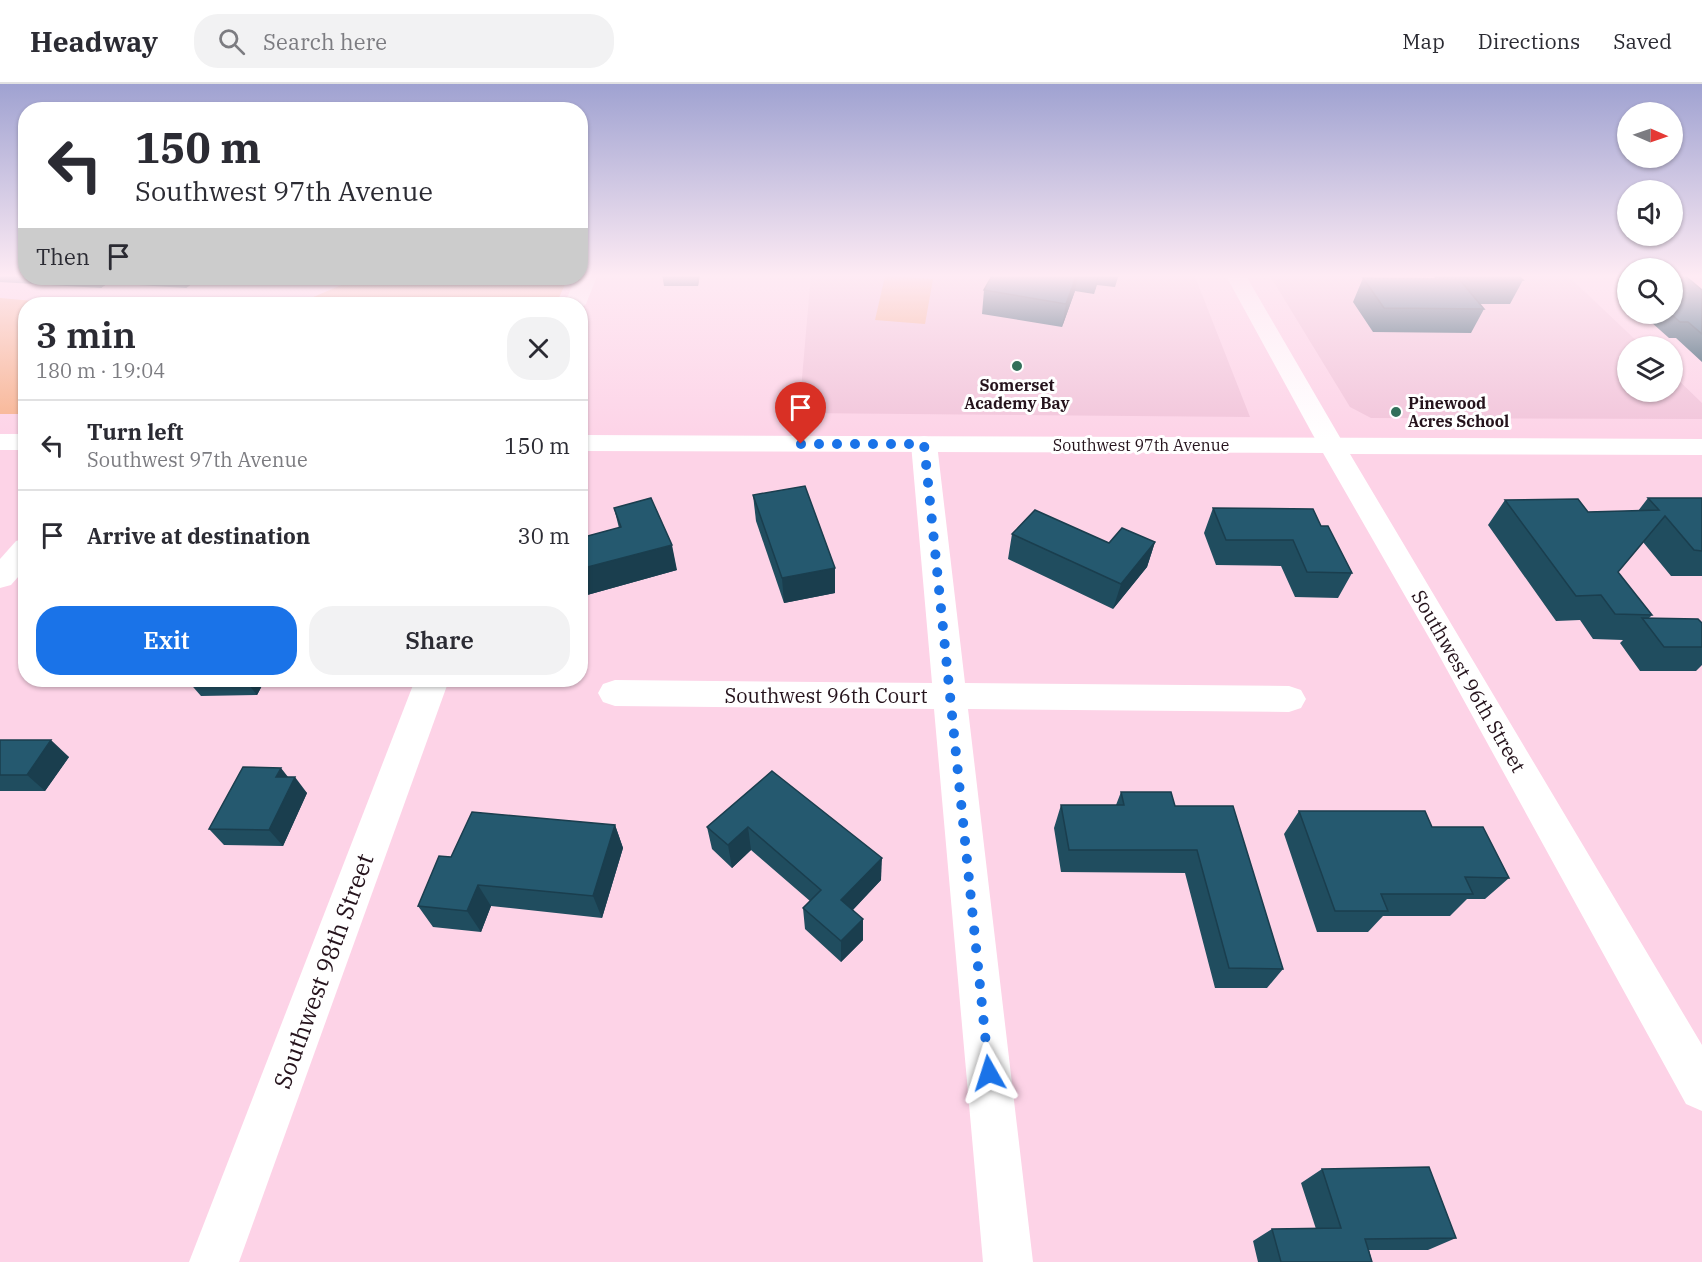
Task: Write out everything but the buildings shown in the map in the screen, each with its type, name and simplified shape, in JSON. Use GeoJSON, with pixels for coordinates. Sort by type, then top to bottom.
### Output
{"type":"FeatureCollection","features":[{"type":"Feature","properties":{"kind":"street","name":"Southwest 96th Street"},"geometry":{"type":"LineString","coordinates":[[1266,329],[1702,1088]]}},
{"type":"Feature","properties":{"kind":"street"},"geometry":{"type":"LineString","coordinates":[[0,442],[18,442]]}},
{"type":"Feature","properties":{"kind":"street","name":"Southwest 97th Avenue"},"geometry":{"type":"LineString","coordinates":[[588,443],[1702,447]]}},
{"type":"Feature","properties":{"kind":"street"},"geometry":{"type":"LineString","coordinates":[[924,444],[1008,1262]]}},
{"type":"Feature","properties":{"kind":"street"},"geometry":{"type":"LineString","coordinates":[[0,578],[18,557]]}},
{"type":"Feature","properties":{"kind":"street","name":"Southwest 98th Street"},"geometry":{"type":"LineString","coordinates":[[214,1262],[429,687]]}},
{"type":"Feature","properties":{"kind":"street","name":"Southwest 96th Court"},"geometry":{"type":"LineString","coordinates":[[615,693],[1289,699]]}},
{"type":"Feature","properties":{"kind":"shaded area"},"geometry":{"type":"Polygon","coordinates":[[[0,329],[18,329],[18,414],[0,414],[0,329]]]}},
{"type":"Feature","properties":{"kind":"shaded area","name":"Somerset Academy Bay"},"geometry":{"type":"Polygon","coordinates":[[[806,329],[1216,329],[1250,417],[799,413],[806,329]]]}},
{"type":"Feature","properties":{"kind":"shaded area"},"geometry":{"type":"Polygon","coordinates":[[[1302,329],[1624,329],[1631,336],[1617,336],[1617,402],[1683,402],[1683,385],[1702,403],[1702,419],[1371,418],[1350,407],[1302,329]]]}},
{"type":"Feature","properties":{"kind":"place","name":"Somerset Academy Bay"},"geometry":{"type":"Point","coordinates":[1017,366]}},
{"type":"Feature","properties":{"kind":"place","name":"Pinewood Acres School"},"geometry":{"type":"Point","coordinates":[1396,412]}},
{"type":"Feature","properties":{"kind":"route"},"geometry":{"type":"LineString","coordinates":[[801,444],[924,444],[989,1073]]}}]}
